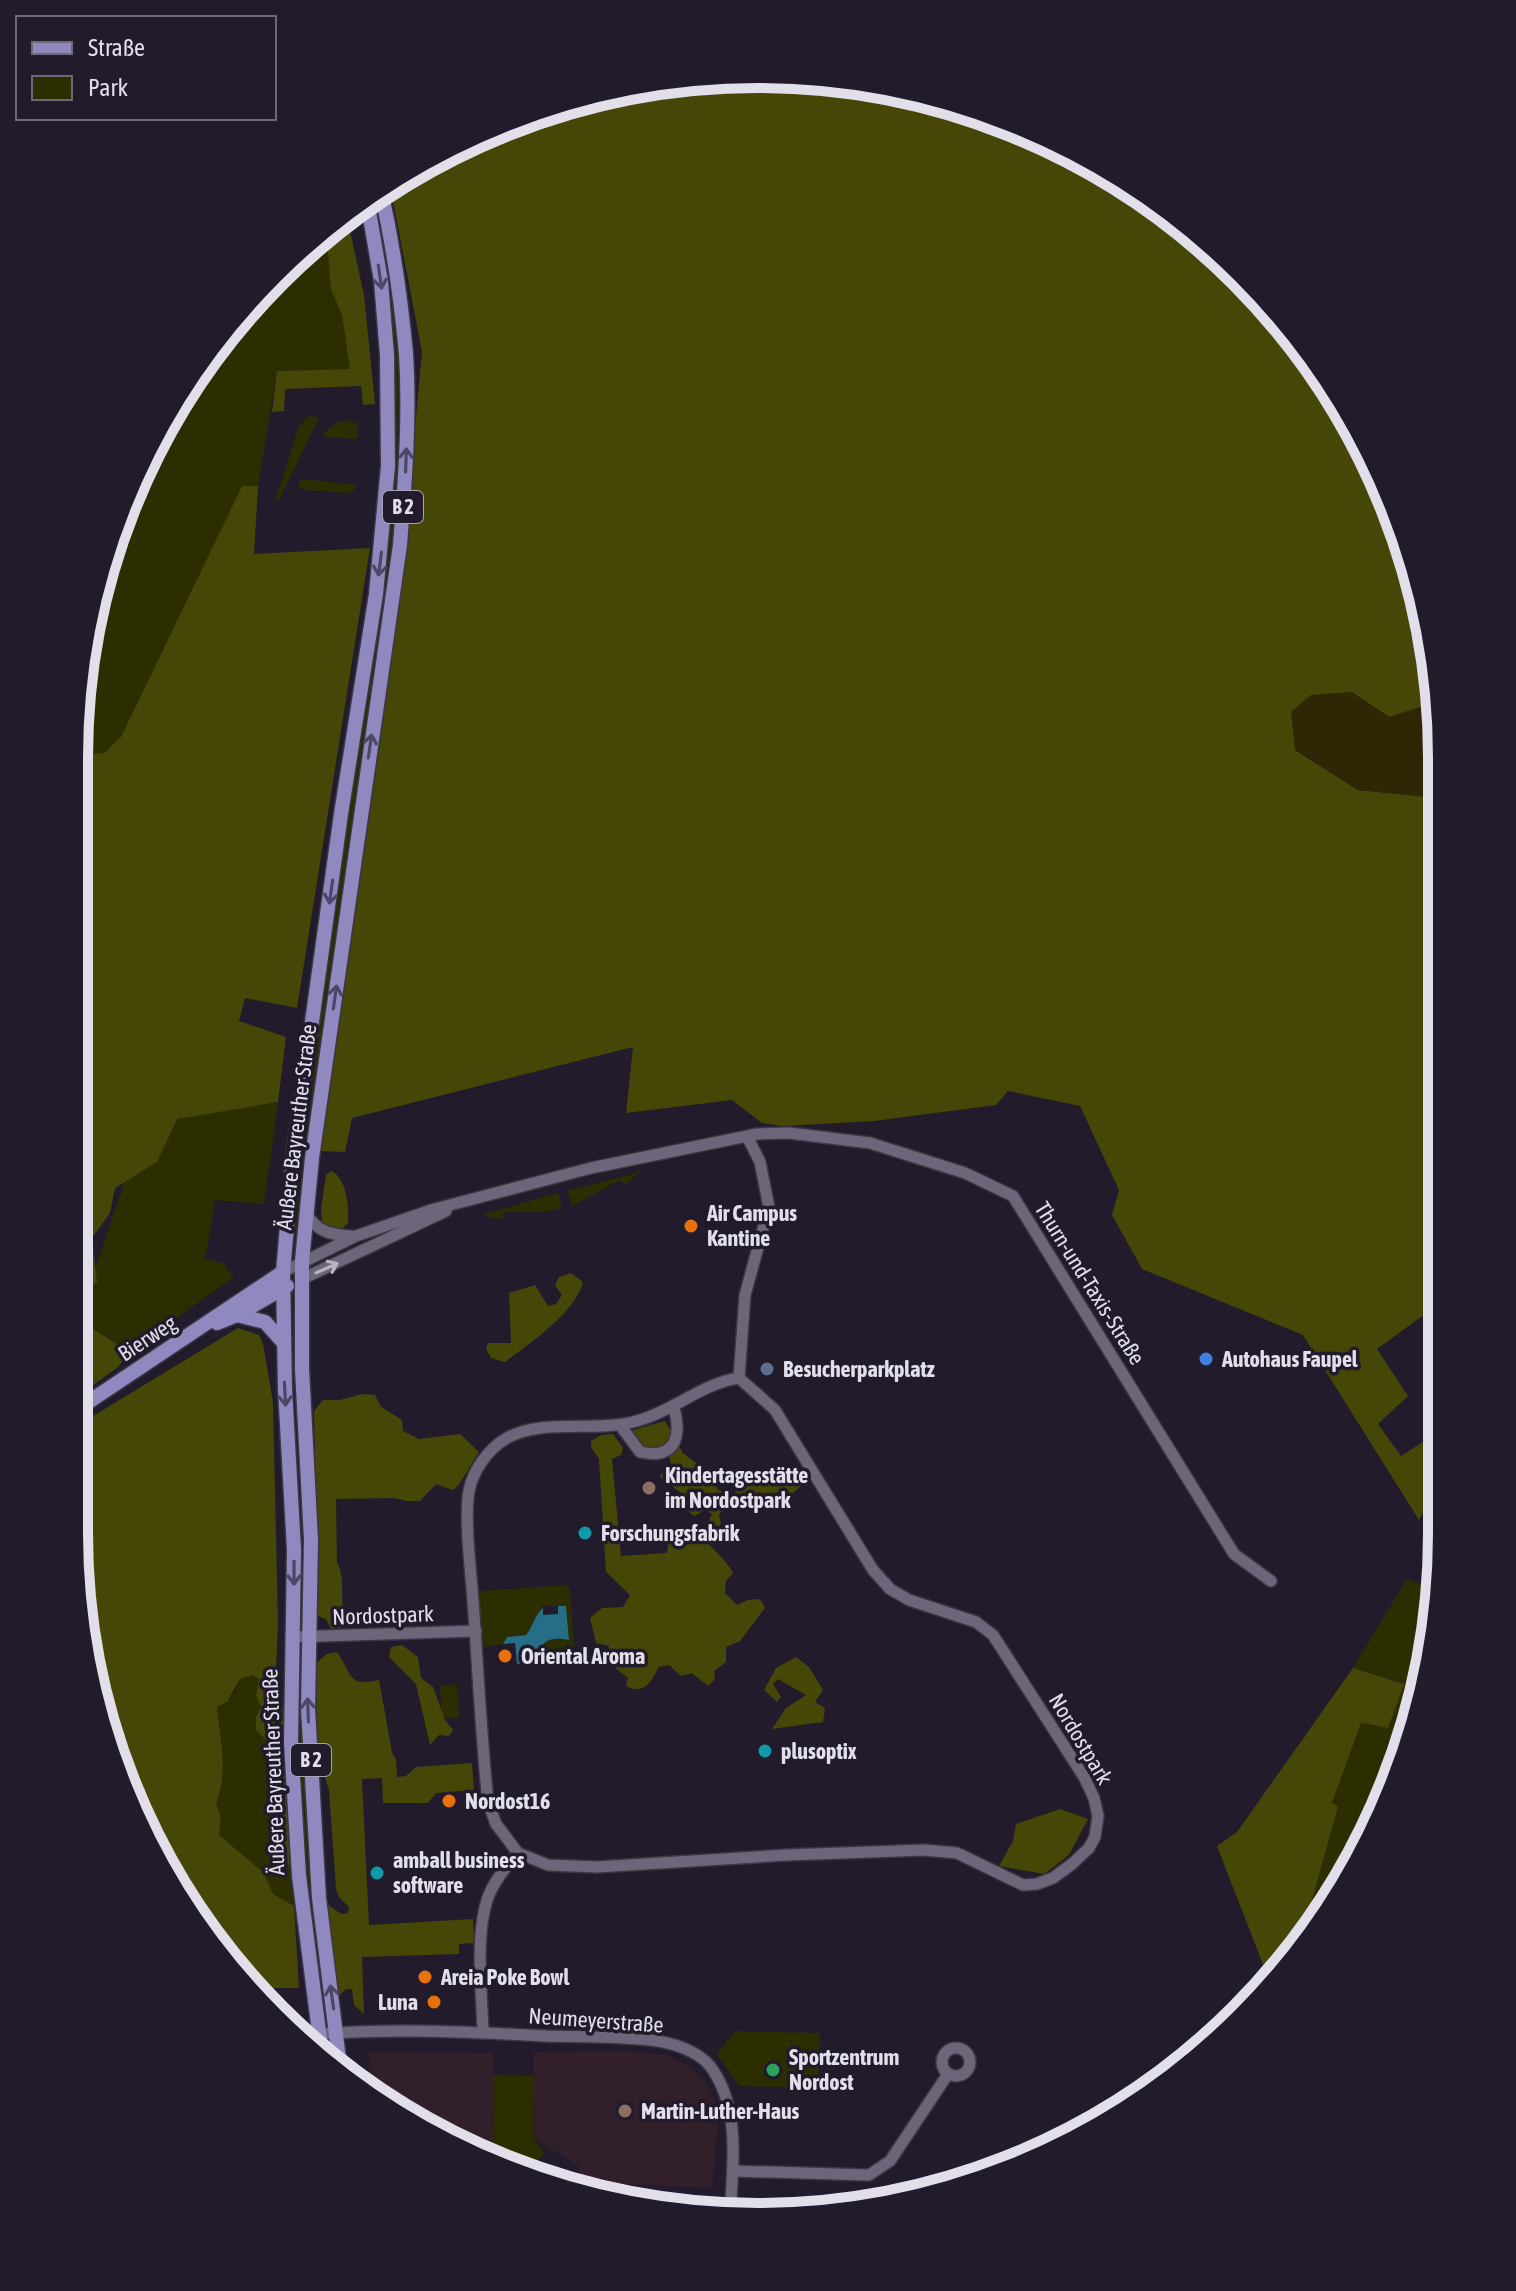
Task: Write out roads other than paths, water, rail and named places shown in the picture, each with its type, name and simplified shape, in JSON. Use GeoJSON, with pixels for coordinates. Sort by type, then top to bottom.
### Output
{"type":"FeatureCollection","features":[{"type":"Feature","properties":{"kind":"main road","name":"Äußere Bayreuther Straße"},"geometry":{"type":"LineString","coordinates":[[339,2056],[322,1923],[308,1709],[311,1525],[302,1369],[302,1261],[306,1213],[400,545],[406,456],[406,356],[398,282],[383,203]]}},
{"type":"Feature","properties":{"kind":"main road","name":"Äußere Bayreuther Straße"},"geometry":{"type":"LineString","coordinates":[[321,2041],[299,1876],[291,1731],[293,1532],[283,1342],[283,1272],[293,1158],[341,814],[376,594],[388,466],[386,340],[381,281],[369,213]]}},
{"type":"Feature","properties":{"kind":"main road","name":"Bierweg"},"geometry":{"type":"LineString","coordinates":[[88,1403],[283,1272]]}},
{"type":"Feature","properties":{"kind":"main road","name":"Bierweg"},"geometry":{"type":"LineString","coordinates":[[202,1329],[237,1315],[302,1279]]}},
{"type":"Feature","properties":{"kind":"main road"},"geometry":{"type":"LineString","coordinates":[[237,1315],[265,1322],[283,1342]]}},
{"type":"Feature","properties":{"kind":"street","name":"Thurn-und-Taxis-Straße"},"geometry":{"type":"LineString","coordinates":[[302,1261],[356,1236],[417,1214],[591,1168],[757,1134],[789,1133],[870,1143],[965,1173],[1013,1196],[1234,1554],[1271,1581]]}},
{"type":"Feature","properties":{"kind":"street"},"geometry":{"type":"LineString","coordinates":[[483,2033],[481,1969],[487,1900],[500,1874],[518,1853],[496,1824],[488,1802],[469,1492],[474,1474],[487,1455],[505,1439],[525,1430],[620,1425],[651,1418],[725,1380],[739,1378],[745,1295],[769,1207],[760,1162],[748,1138]]}},
{"type":"Feature","properties":{"kind":"street","name":"Thurn-und-Taxis-Straße"},"geometry":{"type":"LineString","coordinates":[[302,1279],[459,1205]]}},
{"type":"Feature","properties":{"kind":"street"},"geometry":{"type":"LineString","coordinates":[[306,1213],[327,1234],[356,1236]]}},
{"type":"Feature","properties":{"kind":"street","name":"Bierweg"},"geometry":{"type":"LineString","coordinates":[[283,1272],[302,1261]]}},
{"type":"Feature","properties":{"kind":"street","name":"Nordostpark"},"geometry":{"type":"LineString","coordinates":[[518,1853],[548,1865],[597,1867],[743,1857],[924,1850],[957,1853],[1023,1885],[1053,1878],[1089,1848],[1095,1837],[1098,1816],[1084,1777],[993,1635],[976,1622],[909,1600],[890,1589],[873,1570],[775,1410],[739,1378]]}},
{"type":"Feature","properties":{"kind":"street"},"geometry":{"type":"LineString","coordinates":[[620,1425],[640,1452],[654,1455],[667,1451],[676,1440],[679,1425],[674,1408]]}},
{"type":"Feature","properties":{"kind":"street","name":"Nordostpark"},"geometry":{"type":"LineString","coordinates":[[291,1637],[476,1631]]}},
{"type":"Feature","properties":{"kind":"street","name":"Neumeyerstraße"},"geometry":{"type":"LineString","coordinates":[[320,2034],[483,2033],[652,2040],[687,2049],[708,2063],[724,2087],[731,2124],[731,2202]]}},
{"type":"Feature","properties":{"kind":"street"},"geometry":{"type":"LineString","coordinates":[[733,2171],[869,2175],[890,2161],[948,2074]]}},
{"type":"Feature","properties":{"kind":"water"},"geometry":{"type":"Polygon","coordinates":[[[558,1606],[566,1606],[569,1640],[546,1642],[540,1649],[539,1662],[517,1664],[515,1643],[503,1644],[507,1637],[526,1635],[543,1608],[543,1615],[558,1614],[558,1606]]]}},
{"type":"Feature","properties":{"kind":"place","name":"Air Campus Kantine"},"geometry":{"type":"Point","coordinates":[691,1226]}},
{"type":"Feature","properties":{"kind":"place","name":"Autohaus Faupel"},"geometry":{"type":"Point","coordinates":[1206,1359]}},
{"type":"Feature","properties":{"kind":"place","name":"Besucherparkplatz"},"geometry":{"type":"Point","coordinates":[767,1369]}},
{"type":"Feature","properties":{"kind":"place","name":"Kindertagesstätte im Nordostpark"},"geometry":{"type":"Point","coordinates":[649,1488]}},
{"type":"Feature","properties":{"kind":"place","name":"Forschungsfabrik"},"geometry":{"type":"Point","coordinates":[585,1533]}},
{"type":"Feature","properties":{"kind":"place","name":"Oriental Aroma"},"geometry":{"type":"Point","coordinates":[505,1656]}},
{"type":"Feature","properties":{"kind":"place","name":"plusoptix"},"geometry":{"type":"Point","coordinates":[765,1751]}},
{"type":"Feature","properties":{"kind":"place","name":"Nordost16"},"geometry":{"type":"Point","coordinates":[449,1801]}},
{"type":"Feature","properties":{"kind":"place","name":"amball business software"},"geometry":{"type":"Point","coordinates":[377,1873]}},
{"type":"Feature","properties":{"kind":"place","name":"Areia Poke Bowl"},"geometry":{"type":"Point","coordinates":[425,1977]}},
{"type":"Feature","properties":{"kind":"place","name":"Luna"},"geometry":{"type":"Point","coordinates":[434,2002]}},
{"type":"Feature","properties":{"kind":"place","name":"Sportzentrum Nordost"},"geometry":{"type":"Point","coordinates":[773,2070]}},
{"type":"Feature","properties":{"kind":"place","name":"Martin-Luther-Haus"},"geometry":{"type":"Point","coordinates":[625,2111]}}]}
